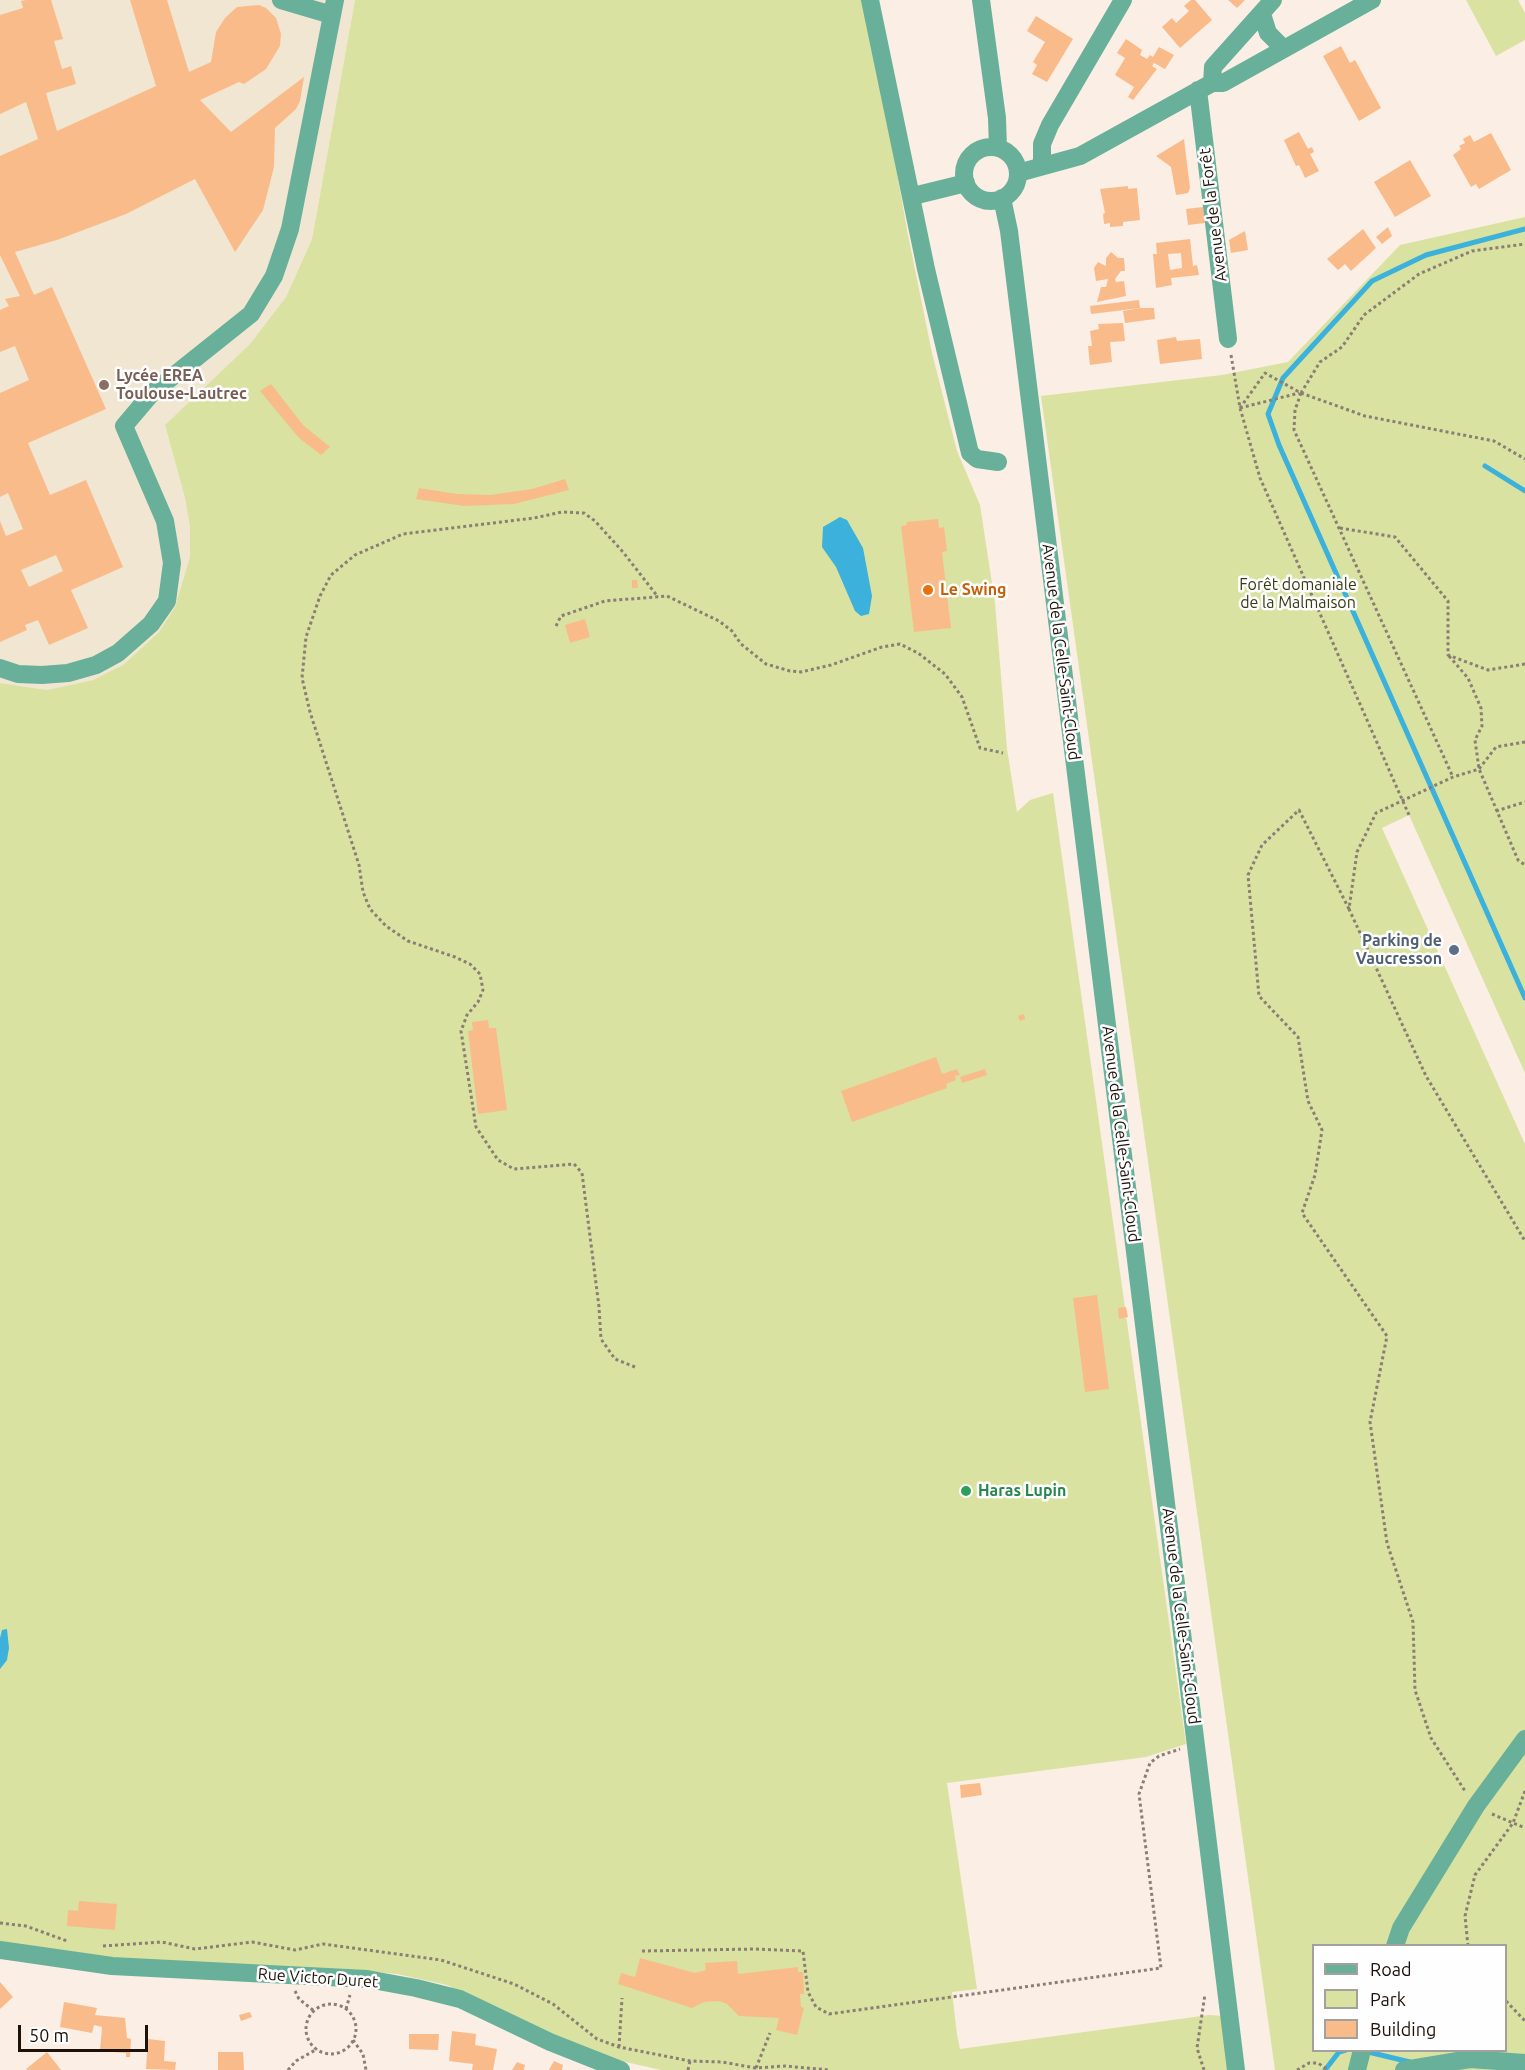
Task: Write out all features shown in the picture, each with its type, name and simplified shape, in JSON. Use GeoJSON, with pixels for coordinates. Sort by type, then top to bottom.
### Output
{"type":"FeatureCollection","features":[{"type":"Feature","properties":{"kind":"street"},"geometry":{"type":"LineString","coordinates":[[0,668],[18,674],[42,675],[68,673],[96,665],[118,653],[151,624],[167,601],[172,563],[165,521],[124,426],[152,393],[251,314],[274,276],[290,229],[333,7],[281,0]]}},
{"type":"Feature","properties":{"kind":"street"},"geometry":{"type":"LineString","coordinates":[[870,0],[913,196],[926,269],[970,453],[977,459],[998,462]]}},
{"type":"Feature","properties":{"kind":"street"},"geometry":{"type":"LineString","coordinates":[[981,0],[997,118],[998,148]]}},
{"type":"Feature","properties":{"kind":"street"},"geometry":{"type":"LineString","coordinates":[[1042,165],[1042,144],[1050,125],[1123,0]]}},
{"type":"Feature","properties":{"kind":"street"},"geometry":{"type":"LineString","coordinates":[[1018,173],[1080,156],[1205,86],[1223,82],[1372,0]]}},
{"type":"Feature","properties":{"kind":"street"},"geometry":{"type":"LineString","coordinates":[[1205,86],[1213,68],[1267,6]]}},
{"type":"Feature","properties":{"kind":"street"},"geometry":{"type":"LineString","coordinates":[[1267,6],[1268,33],[1284,49]]}},
{"type":"Feature","properties":{"kind":"street","name":"Avenue de la Forêt"},"geometry":{"type":"LineString","coordinates":[[1205,86],[1228,339]]}},
{"type":"Feature","properties":{"kind":"street"},"geometry":{"type":"LineString","coordinates":[[986,147],[998,148],[1008,153],[1015,162],[1018,173],[1016,183],[1002,198],[992,201],[981,199],[972,193],[966,183],[964,172],[967,160],[975,152],[986,147]]}},
{"type":"Feature","properties":{"kind":"street"},"geometry":{"type":"LineString","coordinates":[[913,196],[966,183]]}},
{"type":"Feature","properties":{"kind":"street","name":"Avenue de la Celle-Saint-Cloud"},"geometry":{"type":"LineString","coordinates":[[1002,198],[1010,231],[1236,2070]]}},
{"type":"Feature","properties":{"kind":"street"},"geometry":{"type":"LineString","coordinates":[[1396,1944],[1401,1928],[1476,1806],[1525,1739]]}},
{"type":"Feature","properties":{"kind":"street","name":"Rue Victor Duret"},"geometry":{"type":"LineString","coordinates":[[0,1950],[112,1966],[367,1979],[460,1999],[550,2042],[619,2070]]}},
{"type":"Feature","properties":{"kind":"street"},"geometry":{"type":"LineString","coordinates":[[1357,2070],[1362,2052]]}},
{"type":"Feature","properties":{"kind":"street"},"geometry":{"type":"LineString","coordinates":[[1404,2070],[1470,2059],[1525,2064]]}},
{"type":"Feature","properties":{"kind":"path"},"geometry":{"type":"LineString","coordinates":[[1453,777],[1294,430],[1295,410],[1301,393],[1320,362],[1342,347],[1364,315],[1419,274],[1472,250],[1525,244]]}},
{"type":"Feature","properties":{"kind":"path"},"geometry":{"type":"LineString","coordinates":[[1228,339],[1240,408],[1260,478],[1409,815]]}},
{"type":"Feature","properties":{"kind":"path"},"geometry":{"type":"LineString","coordinates":[[1240,408],[1265,373],[1301,393],[1365,416],[1494,441],[1525,459]]}},
{"type":"Feature","properties":{"kind":"path"},"geometry":{"type":"LineString","coordinates":[[1240,408],[1301,393]]}},
{"type":"Feature","properties":{"kind":"path"},"geometry":{"type":"LineString","coordinates":[[635,1368],[615,1359],[601,1340],[598,1295],[582,1173],[574,1164],[514,1169],[498,1160],[476,1127],[461,1031],[467,1015],[478,1002],[483,990],[480,974],[470,964],[455,957],[408,941],[386,926],[370,909],[363,892],[359,865],[310,712],[302,678],[306,637],[320,596],[331,575],[355,555],[403,534],[534,518],[562,512],[584,513],[595,521],[623,552],[658,597]]}},
{"type":"Feature","properties":{"kind":"path"},"geometry":{"type":"LineString","coordinates":[[1340,528],[1395,537],[1448,601],[1448,655],[1468,678],[1481,708],[1482,726],[1475,740],[1479,769],[1518,860],[1525,865]]}},
{"type":"Feature","properties":{"kind":"path"},"geometry":{"type":"LineString","coordinates":[[556,626],[561,616],[605,601],[667,596],[719,621],[732,631],[741,644],[766,664],[790,671],[801,672],[831,665],[882,646],[900,644],[945,674],[962,697],[980,748],[1003,753]]}},
{"type":"Feature","properties":{"kind":"path"},"geometry":{"type":"LineString","coordinates":[[1448,655],[1488,670],[1525,664]]}},
{"type":"Feature","properties":{"kind":"path"},"geometry":{"type":"LineString","coordinates":[[1349,909],[1357,852],[1376,813],[1453,777],[1479,769],[1496,747],[1525,741]]}},
{"type":"Feature","properties":{"kind":"path"},"geometry":{"type":"LineString","coordinates":[[1496,811],[1525,802]]}},
{"type":"Feature","properties":{"kind":"path"},"geometry":{"type":"LineString","coordinates":[[1525,1241],[1426,1076],[1349,909],[1299,810],[1262,845],[1248,875],[1259,996],[1298,1037],[1308,1101],[1322,1130],[1315,1174],[1302,1213],[1387,1336],[1370,1422],[1388,1543],[1413,1622],[1415,1690],[1431,1738],[1476,1806],[1525,1828]]}},
{"type":"Feature","properties":{"kind":"path"},"geometry":{"type":"LineString","coordinates":[[642,1951],[755,1949],[803,1951],[808,1992],[816,2007],[829,2014],[1161,1968],[1139,1794],[1150,1763],[1175,1750],[1197,1746]]}},
{"type":"Feature","properties":{"kind":"path"},"geometry":{"type":"LineString","coordinates":[[1468,1944],[1465,1916],[1475,1875],[1513,1822],[1525,1791]]}},
{"type":"Feature","properties":{"kind":"path"},"geometry":{"type":"LineString","coordinates":[[295,1975],[295,1992],[298,1999],[314,2011]]}},
{"type":"Feature","properties":{"kind":"path"},"geometry":{"type":"LineString","coordinates":[[1204,2070],[1197,2048],[1205,1994]]}},
{"type":"Feature","properties":{"kind":"path"},"geometry":{"type":"LineString","coordinates":[[619,2070],[622,1998]]}},
{"type":"Feature","properties":{"kind":"path"},"geometry":{"type":"LineString","coordinates":[[1507,2002],[1525,2021]]}},
{"type":"Feature","properties":{"kind":"path"},"geometry":{"type":"LineString","coordinates":[[329,2004],[344,2007],[354,2018],[356,2033],[353,2040],[344,2050],[337,2053],[317,2049],[307,2034],[307,2026],[314,2011],[329,2004]]}},
{"type":"Feature","properties":{"kind":"path"},"geometry":{"type":"LineString","coordinates":[[755,2070],[770,2033]]}},
{"type":"Feature","properties":{"kind":"path"},"geometry":{"type":"LineString","coordinates":[[353,2040],[363,2055],[366,2070]]}},
{"type":"Feature","properties":{"kind":"path"},"geometry":{"type":"LineString","coordinates":[[288,2070],[296,2061],[317,2049]]}},
{"type":"Feature","properties":{"kind":"path"},"geometry":{"type":"LineString","coordinates":[[688,2070],[690,2061]]}},
{"type":"Feature","properties":{"kind":"path"},"geometry":{"type":"LineString","coordinates":[[1297,2070],[1309,2063],[1318,2063],[1328,2070]]}},
{"type":"Feature","properties":{"kind":"shaded area","name":"Lycée EREA Toulouse-Lautrec"},"geometry":{"type":"Polygon","coordinates":[[[0,0],[355,0],[312,238],[286,297],[250,344],[165,425],[185,498],[190,527],[190,557],[175,607],[159,632],[123,665],[93,680],[47,690],[0,683],[0,0]]]}},
{"type":"Feature","properties":{"kind":"green space"},"geometry":{"type":"Polygon","coordinates":[[[355,0],[866,0],[908,235],[932,353],[957,451],[980,505],[995,603],[1007,749],[1017,812],[1030,800],[1053,793],[1186,1744],[1146,1757],[947,1783],[977,1989],[952,1992],[957,2035],[960,2049],[1209,2015],[1224,2016],[1229,2070],[661,2070],[595,2055],[447,1985],[397,1974],[353,1970],[136,1964],[0,1944],[0,683],[47,690],[93,680],[123,665],[159,632],[175,607],[190,557],[190,527],[185,498],[165,425],[250,344],[286,297],[312,239],[355,0]]]}},
{"type":"Feature","properties":{"kind":"green space"},"geometry":{"type":"Polygon","coordinates":[[[1466,0],[1518,0],[1525,13],[1525,40],[1496,56],[1466,0]]]}},
{"type":"Feature","properties":{"kind":"green space","name":"Forêt domaniale de la Malmaison"},"geometry":{"type":"Polygon","coordinates":[[[1525,217],[1525,1073],[1409,815],[1382,828],[1525,1144],[1525,2070],[1275,2070],[1041,396],[1222,375],[1288,362],[1400,245],[1525,217]]]}},
{"type":"Feature","properties":{"kind":"water"},"geometry":{"type":"Polygon","coordinates":[[[840,517],[847,520],[863,548],[872,596],[869,614],[861,616],[855,611],[836,567],[822,547],[823,527],[840,517]]]}},
{"type":"Feature","properties":{"kind":"water"},"geometry":{"type":"Polygon","coordinates":[[[7,1629],[9,1648],[7,1660],[0,1669],[0,1638],[2,1630],[7,1629]]]}},
{"type":"Feature","properties":{"kind":"building"},"geometry":{"type":"Polygon","coordinates":[[[51,0],[63,39],[54,41],[62,69],[71,66],[76,84],[46,93],[57,131],[156,86],[130,0],[167,0],[189,72],[211,62],[216,32],[225,18],[237,7],[259,5],[266,8],[276,18],[281,34],[280,46],[266,69],[244,84],[239,82],[200,100],[231,132],[304,77],[300,101],[296,109],[275,128],[274,167],[263,210],[235,252],[195,179],[126,214],[57,240],[15,252],[34,295],[52,287],[106,409],[28,443],[50,495],[86,480],[123,567],[71,590],[88,628],[49,645],[38,620],[25,625],[27,630],[0,642],[0,521],[6,536],[23,529],[8,493],[0,497],[0,393],[29,380],[15,346],[0,352],[0,310],[9,306],[5,299],[20,296],[0,255],[0,156],[38,139],[26,102],[0,114],[0,15],[23,8],[21,1],[51,0]],[[56,555],[21,570],[29,587],[63,571],[56,555]]]}},
{"type":"Feature","properties":{"kind":"building"},"geometry":{"type":"Polygon","coordinates":[[[1191,0],[1195,0],[1212,20],[1180,48],[1162,27],[1172,18],[1176,23],[1189,11],[1184,6],[1191,0]]]}},
{"type":"Feature","properties":{"kind":"building"},"geometry":{"type":"Polygon","coordinates":[[[1228,0],[1245,0],[1237,8],[1228,0]]]}},
{"type":"Feature","properties":{"kind":"building"},"geometry":{"type":"Polygon","coordinates":[[[1036,16],[1073,39],[1047,82],[1032,74],[1037,65],[1033,62],[1045,42],[1027,31],[1036,16]]]}},
{"type":"Feature","properties":{"kind":"building"},"geometry":{"type":"Polygon","coordinates":[[[1126,39],[1142,50],[1140,55],[1147,59],[1150,55],[1153,57],[1159,47],[1174,55],[1165,69],[1154,63],[1152,66],[1157,69],[1133,100],[1128,97],[1134,87],[1115,75],[1125,58],[1117,53],[1126,39]]]}},
{"type":"Feature","properties":{"kind":"building"},"geometry":{"type":"Polygon","coordinates":[[[1341,46],[1350,63],[1355,60],[1381,108],[1359,121],[1323,56],[1341,46]]]}},
{"type":"Feature","properties":{"kind":"building"},"geometry":{"type":"Polygon","coordinates":[[[1299,132],[1308,149],[1312,147],[1314,152],[1310,154],[1319,171],[1305,178],[1299,165],[1296,166],[1284,140],[1299,132]]]}},
{"type":"Feature","properties":{"kind":"building"},"geometry":{"type":"Polygon","coordinates":[[[1491,133],[1511,170],[1479,189],[1476,184],[1471,187],[1453,155],[1461,149],[1459,146],[1465,143],[1463,139],[1470,135],[1474,142],[1491,133]]]}},
{"type":"Feature","properties":{"kind":"building"},"geometry":{"type":"Polygon","coordinates":[[[1184,139],[1190,188],[1188,193],[1176,195],[1171,167],[1156,156],[1184,139]]]}},
{"type":"Feature","properties":{"kind":"building"},"geometry":{"type":"Polygon","coordinates":[[[1410,160],[1431,196],[1395,217],[1374,182],[1410,160]]]}},
{"type":"Feature","properties":{"kind":"building"},"geometry":{"type":"Polygon","coordinates":[[[1128,186],[1128,189],[1137,188],[1140,220],[1123,222],[1123,226],[1110,227],[1110,223],[1104,224],[1103,214],[1105,213],[1100,189],[1128,186]]]}},
{"type":"Feature","properties":{"kind":"building"},"geometry":{"type":"Polygon","coordinates":[[[1203,207],[1205,223],[1188,225],[1186,209],[1203,207]]]}},
{"type":"Feature","properties":{"kind":"building"},"geometry":{"type":"Polygon","coordinates":[[[1388,227],[1392,236],[1382,244],[1376,237],[1388,227]]]}},
{"type":"Feature","properties":{"kind":"building"},"geometry":{"type":"Polygon","coordinates":[[[1363,229],[1376,248],[1351,271],[1345,264],[1338,270],[1327,259],[1363,229]]]}},
{"type":"Feature","properties":{"kind":"building"},"geometry":{"type":"Polygon","coordinates":[[[1245,231],[1248,250],[1231,253],[1229,240],[1245,231]]]}},
{"type":"Feature","properties":{"kind":"building"},"geometry":{"type":"Polygon","coordinates":[[[1190,239],[1193,266],[1197,265],[1199,275],[1171,278],[1172,285],[1156,288],[1153,254],[1157,254],[1156,243],[1190,239]],[[1181,253],[1168,254],[1170,270],[1182,268],[1181,253]]]}},
{"type":"Feature","properties":{"kind":"building"},"geometry":{"type":"Polygon","coordinates":[[[1111,252],[1118,258],[1124,258],[1125,271],[1121,271],[1115,279],[1116,282],[1124,281],[1126,296],[1097,302],[1101,287],[1106,287],[1108,279],[1096,281],[1094,268],[1098,262],[1106,266],[1106,258],[1111,252]]]}},
{"type":"Feature","properties":{"kind":"building"},"geometry":{"type":"Polygon","coordinates":[[[1139,300],[1140,308],[1091,314],[1090,306],[1139,300]]]}},
{"type":"Feature","properties":{"kind":"building"},"geometry":{"type":"Polygon","coordinates":[[[1154,308],[1155,319],[1125,323],[1123,311],[1154,308]]]}},
{"type":"Feature","properties":{"kind":"building"},"geometry":{"type":"Polygon","coordinates":[[[1123,323],[1125,341],[1110,342],[1112,362],[1090,365],[1088,346],[1092,346],[1090,331],[1099,329],[1098,324],[1123,323]]]}},
{"type":"Feature","properties":{"kind":"building"},"geometry":{"type":"Polygon","coordinates":[[[1176,337],[1177,341],[1200,339],[1202,359],[1160,364],[1157,340],[1176,337]]]}},
{"type":"Feature","properties":{"kind":"building"},"geometry":{"type":"Polygon","coordinates":[[[271,384],[303,425],[330,447],[321,455],[299,438],[260,391],[271,384]]]}},
{"type":"Feature","properties":{"kind":"building"},"geometry":{"type":"Polygon","coordinates":[[[565,479],[569,490],[514,504],[464,506],[416,499],[419,488],[457,494],[490,495],[532,489],[565,479]]]}},
{"type":"Feature","properties":{"kind":"building","name":"Le Swing"},"geometry":{"type":"Polygon","coordinates":[[[938,519],[939,528],[944,527],[947,551],[942,552],[951,628],[914,632],[901,526],[907,525],[906,522],[938,519]]]}},
{"type":"Feature","properties":{"kind":"building"},"geometry":{"type":"Polygon","coordinates":[[[632,580],[637,580],[638,588],[632,588],[632,580]]]}},
{"type":"Feature","properties":{"kind":"building"},"geometry":{"type":"Polygon","coordinates":[[[585,619],[590,637],[570,643],[565,625],[585,619]]]}},
{"type":"Feature","properties":{"kind":"building"},"geometry":{"type":"Polygon","coordinates":[[[1024,1014],[1025,1019],[1020,1021],[1018,1016],[1024,1014]]]}},
{"type":"Feature","properties":{"kind":"building"},"geometry":{"type":"Polygon","coordinates":[[[488,1020],[489,1028],[496,1028],[507,1110],[478,1114],[468,1031],[473,1030],[472,1022],[488,1020]]]}},
{"type":"Feature","properties":{"kind":"building"},"geometry":{"type":"Polygon","coordinates":[[[936,1057],[942,1074],[957,1069],[960,1075],[955,1076],[956,1080],[946,1084],[947,1088],[852,1122],[841,1091],[936,1057]]]}},
{"type":"Feature","properties":{"kind":"building"},"geometry":{"type":"Polygon","coordinates":[[[985,1069],[987,1075],[962,1083],[960,1077],[985,1069]]]}},
{"type":"Feature","properties":{"kind":"building"},"geometry":{"type":"Polygon","coordinates":[[[1097,1295],[1109,1389],[1085,1392],[1073,1298],[1097,1295]]]}},
{"type":"Feature","properties":{"kind":"building"},"geometry":{"type":"Polygon","coordinates":[[[1126,1307],[1128,1317],[1119,1319],[1118,1308],[1126,1307]]]}},
{"type":"Feature","properties":{"kind":"building"},"geometry":{"type":"Polygon","coordinates":[[[980,1783],[982,1795],[961,1798],[960,1785],[980,1783]]]}},
{"type":"Feature","properties":{"kind":"building"},"geometry":{"type":"Polygon","coordinates":[[[79,1901],[117,1904],[115,1930],[67,1926],[68,1910],[78,1911],[79,1901]]]}},
{"type":"Feature","properties":{"kind":"building"},"geometry":{"type":"Polygon","coordinates":[[[640,1958],[695,1973],[706,1970],[705,1963],[737,1961],[738,1974],[798,1967],[798,1972],[803,1972],[804,1994],[800,1994],[801,2007],[804,2008],[797,2035],[776,2030],[779,2018],[739,2016],[727,2004],[719,2001],[704,2002],[692,2008],[618,1984],[621,1973],[635,1977],[640,1958]]]}},
{"type":"Feature","properties":{"kind":"building"},"geometry":{"type":"Polygon","coordinates":[[[0,1982],[13,1997],[0,2009],[0,1982]]]}},
{"type":"Feature","properties":{"kind":"building"},"geometry":{"type":"Polygon","coordinates":[[[64,2002],[97,2008],[95,2015],[125,2018],[127,2038],[131,2039],[130,2057],[126,2057],[126,2053],[100,2051],[102,2027],[94,2025],[92,2033],[60,2027],[64,2002]]]}},
{"type":"Feature","properties":{"kind":"building"},"geometry":{"type":"Polygon","coordinates":[[[250,2012],[252,2017],[241,2021],[239,2015],[250,2012]]]}},
{"type":"Feature","properties":{"kind":"building"},"geometry":{"type":"Polygon","coordinates":[[[452,2031],[476,2034],[475,2045],[497,2049],[493,2070],[472,2070],[473,2064],[449,2061],[452,2031]]]}},
{"type":"Feature","properties":{"kind":"building"},"geometry":{"type":"Polygon","coordinates":[[[409,2034],[439,2034],[438,2050],[409,2049],[409,2034]]]}},
{"type":"Feature","properties":{"kind":"building"},"geometry":{"type":"Polygon","coordinates":[[[148,2039],[165,2041],[164,2061],[176,2062],[175,2070],[146,2069],[148,2039]]]}},
{"type":"Feature","properties":{"kind":"building"},"geometry":{"type":"Polygon","coordinates":[[[47,2052],[61,2070],[26,2069],[47,2052]]]}},
{"type":"Feature","properties":{"kind":"building"},"geometry":{"type":"Polygon","coordinates":[[[218,2052],[243,2052],[244,2070],[218,2070],[218,2052]]]}},
{"type":"Feature","properties":{"kind":"building"},"geometry":{"type":"Polygon","coordinates":[[[554,2061],[563,2065],[562,2070],[549,2070],[554,2061]]]}},
{"type":"Feature","properties":{"kind":"building"},"geometry":{"type":"Polygon","coordinates":[[[517,2062],[525,2065],[524,2070],[512,2070],[517,2062]]]}},
{"type":"Feature","properties":{"kind":"waterway"},"geometry":{"type":"LineString","coordinates":[[1525,229],[1426,255],[1372,281],[1283,378],[1268,414],[1279,445],[1525,998]]}},
{"type":"Feature","properties":{"kind":"waterway"},"geometry":{"type":"LineString","coordinates":[[1485,466],[1525,491]]}},
{"type":"Feature","properties":{"kind":"waterway"},"geometry":{"type":"LineString","coordinates":[[1325,2070],[1339,2052]]}},
{"type":"Feature","properties":{"kind":"waterway"},"geometry":{"type":"LineString","coordinates":[[1368,2052],[1410,2062]]}},
{"type":"Feature","properties":{"kind":"place","name":"Lycée EREA Toulouse-Lautrec"},"geometry":{"type":"Point","coordinates":[104,385]}},
{"type":"Feature","properties":{"kind":"place","name":"Le Swing"},"geometry":{"type":"Point","coordinates":[928,590]}},
{"type":"Feature","properties":{"kind":"place","name":"Parking de Vaucresson"},"geometry":{"type":"Point","coordinates":[1454,950]}},
{"type":"Feature","properties":{"kind":"place","name":"Haras Lupin"},"geometry":{"type":"Point","coordinates":[966,1491]}}]}
